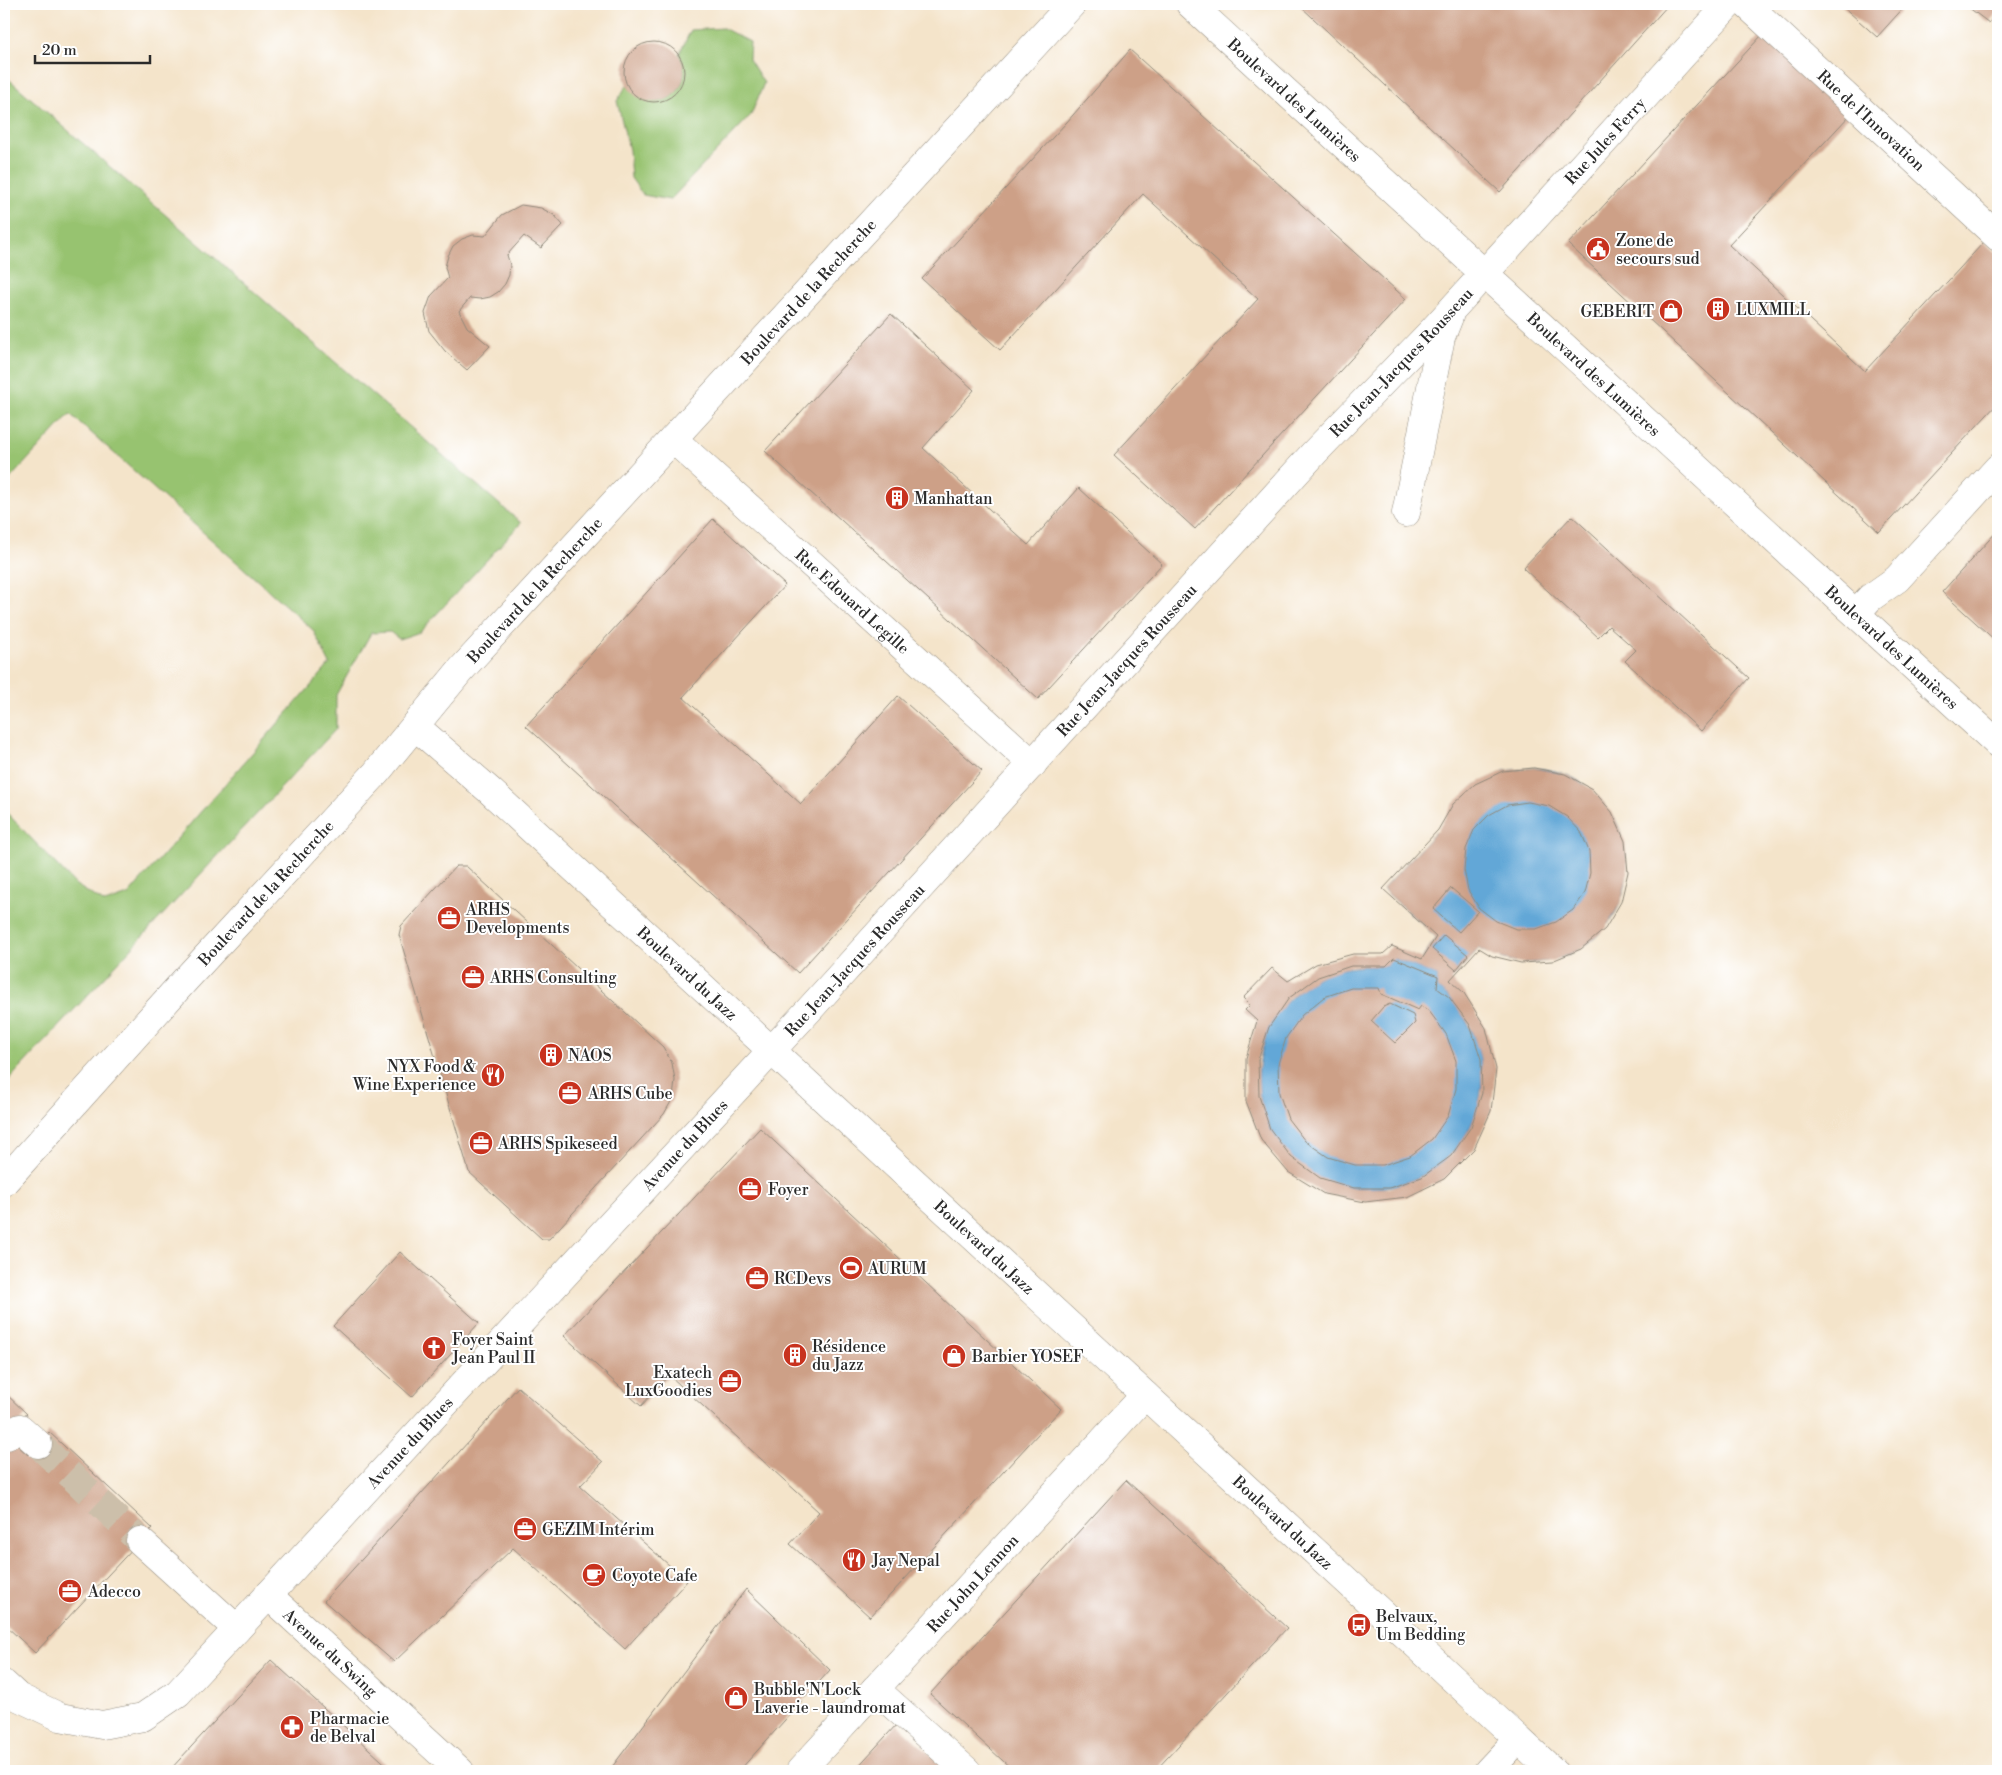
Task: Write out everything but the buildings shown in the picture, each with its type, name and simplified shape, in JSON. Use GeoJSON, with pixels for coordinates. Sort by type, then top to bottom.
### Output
{"type":"FeatureCollection","features":[{"type":"Feature","properties":{"kind":"main road","name":"Boulevard de la Recherche"},"geometry":{"type":"LineString","coordinates":[[4,1182],[180,986],[376,773],[459,672],[1072,4]]}},
{"type":"Feature","properties":{"kind":"main road","name":"Boulevard des Lumières"},"geometry":{"type":"LineString","coordinates":[[1190,4],[1998,744]]}},
{"type":"Feature","properties":{"kind":"main road","name":"Rue Jules Ferry"},"geometry":{"type":"LineString","coordinates":[[1484,274],[1734,5]]}},
{"type":"Feature","properties":{"kind":"main road","name":"Rue de l'Innovation"},"geometry":{"type":"LineString","coordinates":[[1734,5],[1998,237]]}},
{"type":"Feature","properties":{"kind":"main road","name":"Rue Jean-Jacques Rousseau"},"geometry":{"type":"LineString","coordinates":[[772,1050],[1314,454],[1484,274]]}},
{"type":"Feature","properties":{"kind":"main road"},"geometry":{"type":"LineString","coordinates":[[1406,513],[1441,337],[1451,310]]}},
{"type":"Feature","properties":{"kind":"main road","name":"Rue Edouard Legille"},"geometry":{"type":"LineString","coordinates":[[673,439],[1033,764]]}},
{"type":"Feature","properties":{"kind":"main road"},"geometry":{"type":"LineString","coordinates":[[1856,613],[1870,598],[1897,578],[1998,468]]}},
{"type":"Feature","properties":{"kind":"main road","name":"Boulevard du Jazz"},"geometry":{"type":"LineString","coordinates":[[415,726],[483,784],[1553,1771]]}},
{"type":"Feature","properties":{"kind":"main road","name":"Avenue du Blues"},"geometry":{"type":"LineString","coordinates":[[4,1684],[18,1697],[60,1717],[102,1725],[143,1718],[178,1693],[772,1050]]}},
{"type":"Feature","properties":{"kind":"main road","name":"Rue John Lennon"},"geometry":{"type":"LineString","coordinates":[[800,1771],[1145,1395]]}},
{"type":"Feature","properties":{"kind":"main road"},"geometry":{"type":"LineString","coordinates":[[7,1436],[20,1428],[38,1444]]}},
{"type":"Feature","properties":{"kind":"main road"},"geometry":{"type":"LineString","coordinates":[[140,1541],[237,1629]]}},
{"type":"Feature","properties":{"kind":"main road","name":"Avenue du Swing"},"geometry":{"type":"LineString","coordinates":[[268,1595],[460,1771]]}},
{"type":"Feature","properties":{"kind":"main road"},"geometry":{"type":"LineString","coordinates":[[876,1689],[966,1771]]}},
{"type":"Feature","properties":{"kind":"main road"},"geometry":{"type":"LineString","coordinates":[[1488,1771],[1518,1739]]}},
{"type":"Feature","properties":{"kind":"green space"},"geometry":{"type":"Polygon","coordinates":[[[723,28],[750,42],[749,59],[764,83],[751,115],[670,200],[643,195],[631,178],[629,150],[617,101],[627,85],[637,96],[648,101],[660,101],[670,98],[678,90],[683,80],[684,68],[679,54],[691,30],[723,28]]]}},
{"type":"Feature","properties":{"kind":"green space"},"geometry":{"type":"Polygon","coordinates":[[[4,75],[521,523],[420,632],[399,639],[390,632],[371,633],[336,695],[336,729],[4,1085],[4,810],[76,885],[105,903],[128,895],[330,664],[313,630],[70,414],[4,485],[4,75]]]}},
{"type":"Feature","properties":{"kind":"water"},"geometry":{"type":"Polygon","coordinates":[[[1534,768],[1570,776],[1595,794],[1612,814],[1622,835],[1626,857],[1625,886],[1616,911],[1601,932],[1581,948],[1557,958],[1531,962],[1505,959],[1479,948],[1450,980],[1447,970],[1422,959],[1436,937],[1383,889],[1438,830],[1503,771],[1534,768]]]}},
{"type":"Feature","properties":{"kind":"water"},"geometry":{"type":"Polygon","coordinates":[[[1394,958],[1438,976],[1437,988],[1456,1005],[1465,1019],[1476,1042],[1481,1069],[1480,1095],[1473,1120],[1461,1142],[1444,1161],[1423,1175],[1398,1184],[1371,1188],[1338,1185],[1320,1178],[1288,1154],[1276,1138],[1267,1121],[1261,1103],[1259,1083],[1259,1064],[1265,1037],[1273,1019],[1284,1005],[1296,993],[1317,978],[1342,969],[1386,966],[1394,958]]]}},
{"type":"Feature","properties":{"kind":"tunnel"},"geometry":{"type":"LineString","coordinates":[[38,1444],[140,1541]]}},
{"type":"Feature","properties":{"kind":"place","name":"Zone de secours sud"},"geometry":{"type":"Point","coordinates":[1598,249]}},
{"type":"Feature","properties":{"kind":"place","name":"LUXMILL"},"geometry":{"type":"Point","coordinates":[1718,309]}},
{"type":"Feature","properties":{"kind":"place","name":"GEBERIT"},"geometry":{"type":"Point","coordinates":[1671,311]}},
{"type":"Feature","properties":{"kind":"place","name":"Manhattan"},"geometry":{"type":"Point","coordinates":[897,498]}},
{"type":"Feature","properties":{"kind":"place","name":"ARHS Developments"},"geometry":{"type":"Point","coordinates":[449,918]}},
{"type":"Feature","properties":{"kind":"place","name":"ARHS Consulting"},"geometry":{"type":"Point","coordinates":[473,977]}},
{"type":"Feature","properties":{"kind":"place","name":"NAOS"},"geometry":{"type":"Point","coordinates":[551,1055]}},
{"type":"Feature","properties":{"kind":"place","name":"NYX Food & Wine Experience"},"geometry":{"type":"Point","coordinates":[493,1075]}},
{"type":"Feature","properties":{"kind":"place","name":"ARHS Cube"},"geometry":{"type":"Point","coordinates":[570,1093]}},
{"type":"Feature","properties":{"kind":"place","name":"ARHS Spikeseed"},"geometry":{"type":"Point","coordinates":[481,1143]}},
{"type":"Feature","properties":{"kind":"place","name":"Foyer"},"geometry":{"type":"Point","coordinates":[750,1189]}},
{"type":"Feature","properties":{"kind":"place","name":"AURUM"},"geometry":{"type":"Point","coordinates":[851,1268]}},
{"type":"Feature","properties":{"kind":"place","name":"RCDevs"},"geometry":{"type":"Point","coordinates":[757,1278]}},
{"type":"Feature","properties":{"kind":"place","name":"Foyer Saint Jean Paul II"},"geometry":{"type":"Point","coordinates":[434,1348]}},
{"type":"Feature","properties":{"kind":"place","name":"Résidence du Jazz"},"geometry":{"type":"Point","coordinates":[795,1355]}},
{"type":"Feature","properties":{"kind":"place","name":"Barbier YOSEF"},"geometry":{"type":"Point","coordinates":[954,1356]}},
{"type":"Feature","properties":{"kind":"place","name":"Exatech LuxGoodies"},"geometry":{"type":"Point","coordinates":[730,1381]}},
{"type":"Feature","properties":{"kind":"place","name":"GEZIM Intérim"},"geometry":{"type":"Point","coordinates":[525,1529]}},
{"type":"Feature","properties":{"kind":"place","name":"Jay Nepal"},"geometry":{"type":"Point","coordinates":[854,1560]}},
{"type":"Feature","properties":{"kind":"place","name":"Coyote Cafe"},"geometry":{"type":"Point","coordinates":[594,1575]}},
{"type":"Feature","properties":{"kind":"place","name":"Adecco"},"geometry":{"type":"Point","coordinates":[70,1591]}},
{"type":"Feature","properties":{"kind":"place","name":"Belvaux, Um Bedding"},"geometry":{"type":"Point","coordinates":[1359,1625]}},
{"type":"Feature","properties":{"kind":"place","name":"Bubble'N'Lock Laverie - laundromat"},"geometry":{"type":"Point","coordinates":[736,1698]}},
{"type":"Feature","properties":{"kind":"place","name":"Pharmacie de Belval"},"geometry":{"type":"Point","coordinates":[292,1727]}}]}
